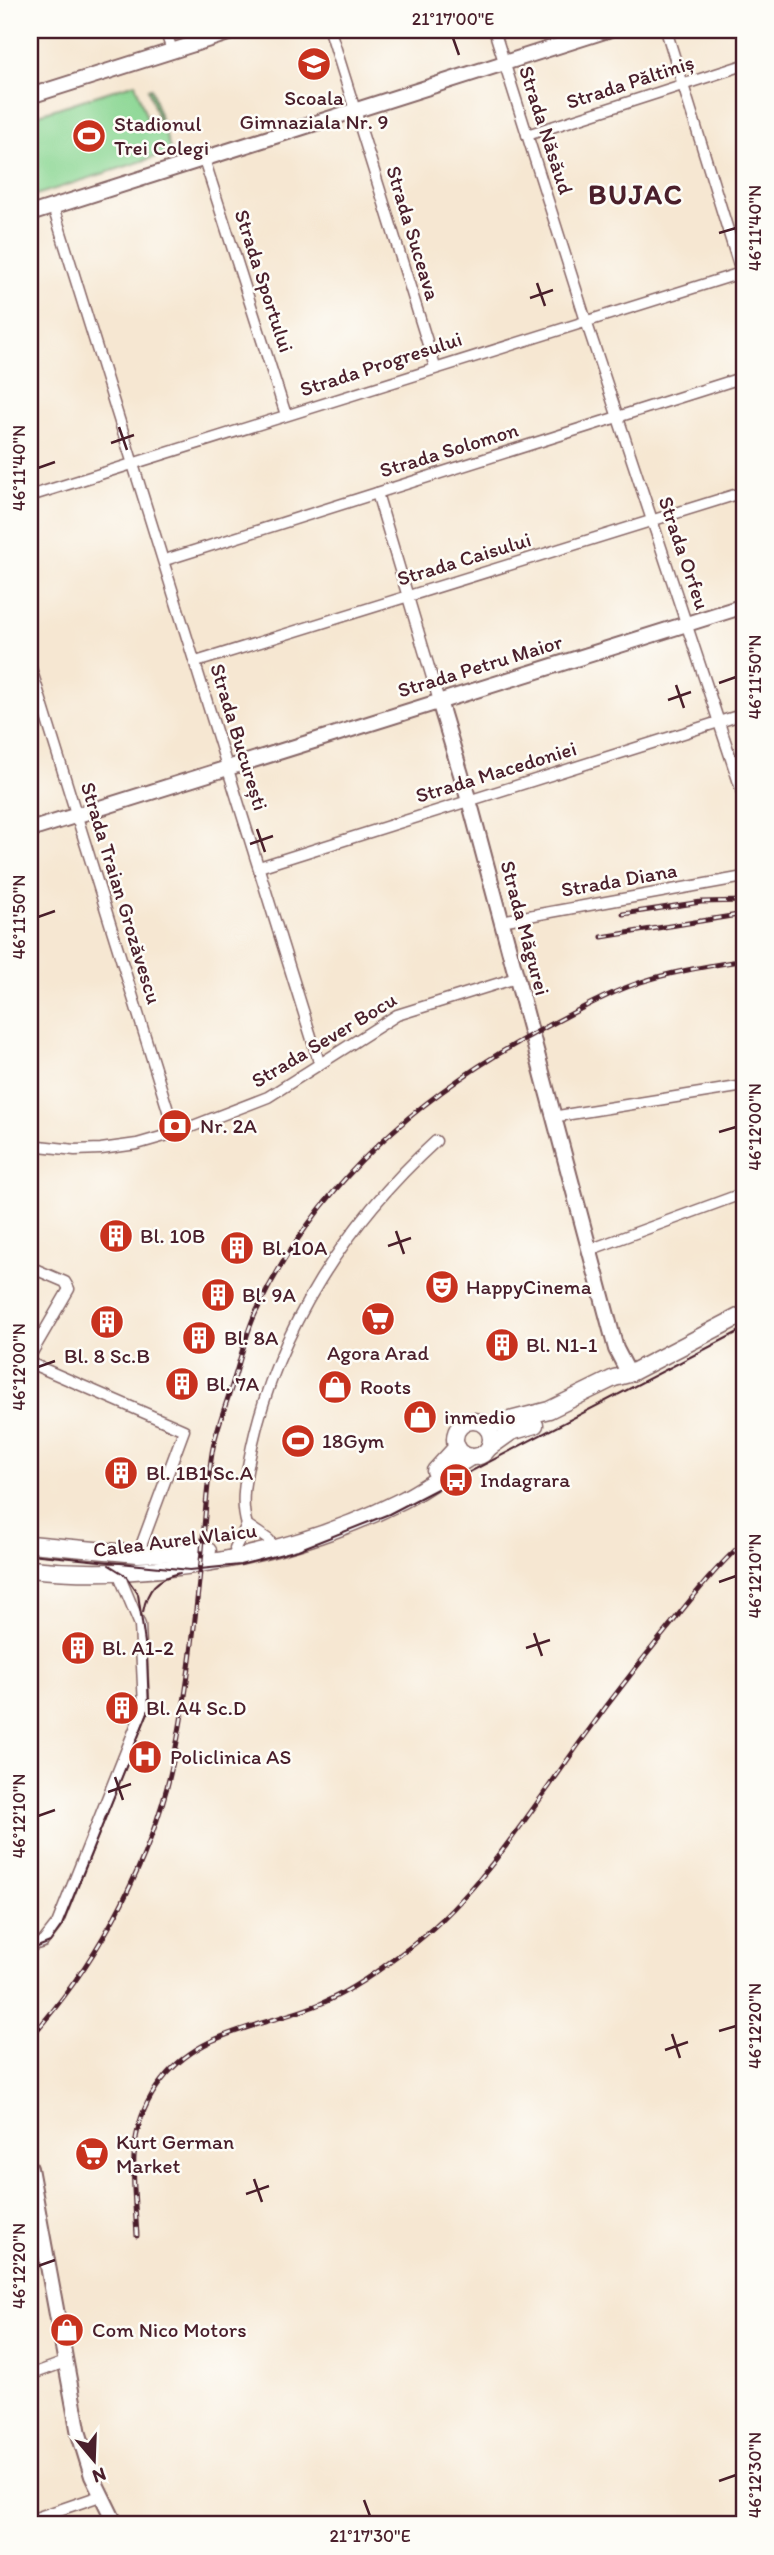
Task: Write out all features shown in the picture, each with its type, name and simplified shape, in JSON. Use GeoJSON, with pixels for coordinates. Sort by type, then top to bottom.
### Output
{"type":"FeatureCollection","features":[{"type":"Feature","properties":{"kind":"main road","name":"Calea Aurel Vlaicu"},"geometry":{"type":"LineString","coordinates":[[30,1544],[138,1554],[235,1548],[269,1540],[349,1513],[438,1470],[457,1447],[456,1435],[464,1424],[473,1421],[485,1426],[549,1410],[614,1378],[629,1374],[744,1314]]}},
{"type":"Feature","properties":{"kind":"main road","name":"Calea Aurel Vlaicu"},"geometry":{"type":"LineString","coordinates":[[30,1569],[117,1570],[239,1558],[298,1542],[400,1501],[471,1457],[481,1456],[511,1432],[550,1421],[577,1409],[625,1382],[629,1374]]}},
{"type":"Feature","properties":{"kind":"main road"},"geometry":{"type":"LineString","coordinates":[[485,1426],[491,1436],[490,1447]]}},
{"type":"Feature","properties":{"kind":"main road"},"geometry":{"type":"LineString","coordinates":[[457,1447],[471,1457]]}},
{"type":"Feature","properties":{"kind":"street"},"geometry":{"type":"LineString","coordinates":[[166,30],[172,50]]}},
{"type":"Feature","properties":{"kind":"street"},"geometry":{"type":"LineString","coordinates":[[30,96],[238,30]]}},
{"type":"Feature","properties":{"kind":"street","name":"Strada Suceava"},"geometry":{"type":"LineString","coordinates":[[330,30],[435,367]]}},
{"type":"Feature","properties":{"kind":"street","name":"Strada Năsăud"},"geometry":{"type":"LineString","coordinates":[[494,30],[586,321]]}},
{"type":"Feature","properties":{"kind":"street"},"geometry":{"type":"LineString","coordinates":[[30,214],[608,30]]}},
{"type":"Feature","properties":{"kind":"street"},"geometry":{"type":"LineString","coordinates":[[666,30],[743,272]]}},
{"type":"Feature","properties":{"kind":"street","name":"Strada Păltiniș"},"geometry":{"type":"LineString","coordinates":[[527,135],[744,65]]}},
{"type":"Feature","properties":{"kind":"street","name":"Strada Sportului"},"geometry":{"type":"LineString","coordinates":[[204,159],[286,415]]}},
{"type":"Feature","properties":{"kind":"street","name":"Strada București"},"geometry":{"type":"LineString","coordinates":[[53,206],[319,1062]]}},
{"type":"Feature","properties":{"kind":"street","name":"Strada Progresului"},"geometry":{"type":"LineString","coordinates":[[30,496],[743,272]]}},
{"type":"Feature","properties":{"kind":"street","name":"Strada Orfeu"},"geometry":{"type":"LineString","coordinates":[[586,321],[744,798]]}},
{"type":"Feature","properties":{"kind":"street","name":"Strada Solomon"},"geometry":{"type":"LineString","coordinates":[[165,560],[744,377]]}},
{"type":"Feature","properties":{"kind":"street","name":"Strada Caisului"},"geometry":{"type":"LineString","coordinates":[[196,662],[744,492]]}},
{"type":"Feature","properties":{"kind":"street","name":"Strada Măgurei"},"geometry":{"type":"LineString","coordinates":[[377,493],[470,801],[616,1349],[629,1374]]}},
{"type":"Feature","properties":{"kind":"street","name":"Strada Petru Maior"},"geometry":{"type":"LineString","coordinates":[[30,830],[744,606]]}},
{"type":"Feature","properties":{"kind":"street","name":"Strada Traian Grozăvescu"},"geometry":{"type":"LineString","coordinates":[[30,665],[175,1133]]}},
{"type":"Feature","properties":{"kind":"street","name":"Strada Macedoniei"},"geometry":{"type":"LineString","coordinates":[[259,867],[744,714]]}},
{"type":"Feature","properties":{"kind":"street","name":"Strada Diana"},"geometry":{"type":"LineString","coordinates":[[501,921],[744,877]]}},
{"type":"Feature","properties":{"kind":"street","name":"Strada Sever Bocu"},"geometry":{"type":"LineString","coordinates":[[30,1145],[75,1150],[101,1149],[137,1144],[175,1133],[268,1097],[319,1062],[397,1015],[516,978]]}},
{"type":"Feature","properties":{"kind":"street"},"geometry":{"type":"LineString","coordinates":[[552,1116],[744,1086]]}},
{"type":"Feature","properties":{"kind":"street"},"geometry":{"type":"LineString","coordinates":[[235,1548],[247,1525],[243,1503],[254,1439],[275,1372],[291,1334],[323,1276],[355,1229],[391,1186],[436,1141]]}},
{"type":"Feature","properties":{"kind":"street"},"geometry":{"type":"LineString","coordinates":[[589,1250],[744,1193]]}},
{"type":"Feature","properties":{"kind":"street"},"geometry":{"type":"LineString","coordinates":[[30,1267],[68,1286],[30,1356]]}},
{"type":"Feature","properties":{"kind":"street"},"geometry":{"type":"LineString","coordinates":[[30,1363],[184,1430],[138,1554]]}},
{"type":"Feature","properties":{"kind":"street"},"geometry":{"type":"LineString","coordinates":[[247,1525],[269,1540]]}},
{"type":"Feature","properties":{"kind":"street"},"geometry":{"type":"LineString","coordinates":[[30,1946],[43,1942],[54,1930],[142,1715],[141,1635],[138,1617],[130,1607],[117,1570]]}},
{"type":"Feature","properties":{"kind":"street"},"geometry":{"type":"LineString","coordinates":[[30,2168],[36,2235],[84,2453],[100,2496],[116,2525]]}},
{"type":"Feature","properties":{"kind":"street"},"geometry":{"type":"LineString","coordinates":[[30,2375],[65,2362]]}},
{"type":"Feature","properties":{"kind":"street"},"geometry":{"type":"LineString","coordinates":[[30,2520],[100,2496]]}},
{"type":"Feature","properties":{"kind":"green space","name":"Stadionul Trei Colegi"},"geometry":{"type":"Polygon","coordinates":[[[135,83],[149,125],[159,122],[148,89],[151,88],[171,152],[30,197],[30,117],[135,83]]]}},
{"type":"Feature","properties":{"kind":"tram line"},"geometry":{"type":"LineString","coordinates":[[30,1554],[190,1570],[240,1565],[298,1550],[389,1514],[744,1329]]}},
{"type":"Feature","properties":{"kind":"tram line"},"geometry":{"type":"LineString","coordinates":[[30,1950],[50,1942],[62,1925],[149,1710],[147,1657],[138,1594],[125,1575],[109,1565]]}},
{"type":"Feature","properties":{"kind":"tram line"},"geometry":{"type":"LineString","coordinates":[[143,1612],[147,1597],[154,1586],[159,1581],[180,1573]]}},
{"type":"Feature","properties":{"kind":"railway"},"geometry":{"type":"LineString","coordinates":[[623,914],[701,902],[744,901]]}},
{"type":"Feature","properties":{"kind":"railway"},"geometry":{"type":"LineString","coordinates":[[602,937],[744,914]]}},
{"type":"Feature","properties":{"kind":"railway"},"geometry":{"type":"LineString","coordinates":[[30,2038],[74,1982],[113,1920],[157,1821],[173,1762],[183,1708],[214,1444],[249,1328],[281,1265],[342,1182],[377,1146],[457,1081],[546,1027],[617,991],[667,975],[744,960]]}},
{"type":"Feature","properties":{"kind":"railway"},"geometry":{"type":"LineString","coordinates":[[137,2236],[134,2174],[137,2135],[150,2098],[162,2080],[178,2063],[215,2040],[235,2031],[299,2012],[343,1993],[427,1934],[484,1874],[637,1667],[704,1584],[744,1542]]}},
{"type":"Feature","properties":{"kind":"place","name":"Scoala Gimnaziala Nr. 9"},"geometry":{"type":"Point","coordinates":[314,64]}},
{"type":"Feature","properties":{"kind":"place","name":"Stadionul Trei Colegi"},"geometry":{"type":"Point","coordinates":[89,136]}},
{"type":"Feature","properties":{"kind":"place","name":"Nr. 2A"},"geometry":{"type":"Point","coordinates":[175,1126]}},
{"type":"Feature","properties":{"kind":"place","name":"Bl. 10B"},"geometry":{"type":"Point","coordinates":[116,1236]}},
{"type":"Feature","properties":{"kind":"place","name":"Bl. 10A"},"geometry":{"type":"Point","coordinates":[237,1248]}},
{"type":"Feature","properties":{"kind":"place","name":"HappyCinema"},"geometry":{"type":"Point","coordinates":[442,1287]}},
{"type":"Feature","properties":{"kind":"place","name":"Bl. 9A"},"geometry":{"type":"Point","coordinates":[218,1295]}},
{"type":"Feature","properties":{"kind":"place","name":"Agora Arad"},"geometry":{"type":"Point","coordinates":[378,1319]}},
{"type":"Feature","properties":{"kind":"place","name":"Bl. 8 Sc.B"},"geometry":{"type":"Point","coordinates":[107,1322]}},
{"type":"Feature","properties":{"kind":"place","name":"Bl. 8A"},"geometry":{"type":"Point","coordinates":[199,1338]}},
{"type":"Feature","properties":{"kind":"place","name":"Bl. N1-1"},"geometry":{"type":"Point","coordinates":[502,1345]}},
{"type":"Feature","properties":{"kind":"place","name":"Bl. 7A"},"geometry":{"type":"Point","coordinates":[182,1384]}},
{"type":"Feature","properties":{"kind":"place","name":"Roots"},"geometry":{"type":"Point","coordinates":[335,1387]}},
{"type":"Feature","properties":{"kind":"place","name":"inmedio"},"geometry":{"type":"Point","coordinates":[420,1417]}},
{"type":"Feature","properties":{"kind":"place","name":"18Gym"},"geometry":{"type":"Point","coordinates":[298,1441]}},
{"type":"Feature","properties":{"kind":"place","name":"Bl. 1B1 Sc.A"},"geometry":{"type":"Point","coordinates":[121,1473]}},
{"type":"Feature","properties":{"kind":"place","name":"Indagrara"},"geometry":{"type":"Point","coordinates":[456,1480]}},
{"type":"Feature","properties":{"kind":"place","name":"Bl. A1-2"},"geometry":{"type":"Point","coordinates":[78,1648]}},
{"type":"Feature","properties":{"kind":"place","name":"Bl. A4 Sc.D"},"geometry":{"type":"Point","coordinates":[122,1708]}},
{"type":"Feature","properties":{"kind":"place","name":"Policlinica AS"},"geometry":{"type":"Point","coordinates":[145,1757]}},
{"type":"Feature","properties":{"kind":"place","name":"Kurt German Market"},"geometry":{"type":"Point","coordinates":[92,2154]}},
{"type":"Feature","properties":{"kind":"place","name":"Com Nico Motors"},"geometry":{"type":"Point","coordinates":[67,2330]}},
{"type":"Feature","properties":{"kind":"district","name":"BUJAC"},"geometry":{"type":"Point","coordinates":[636,194]}}]}
